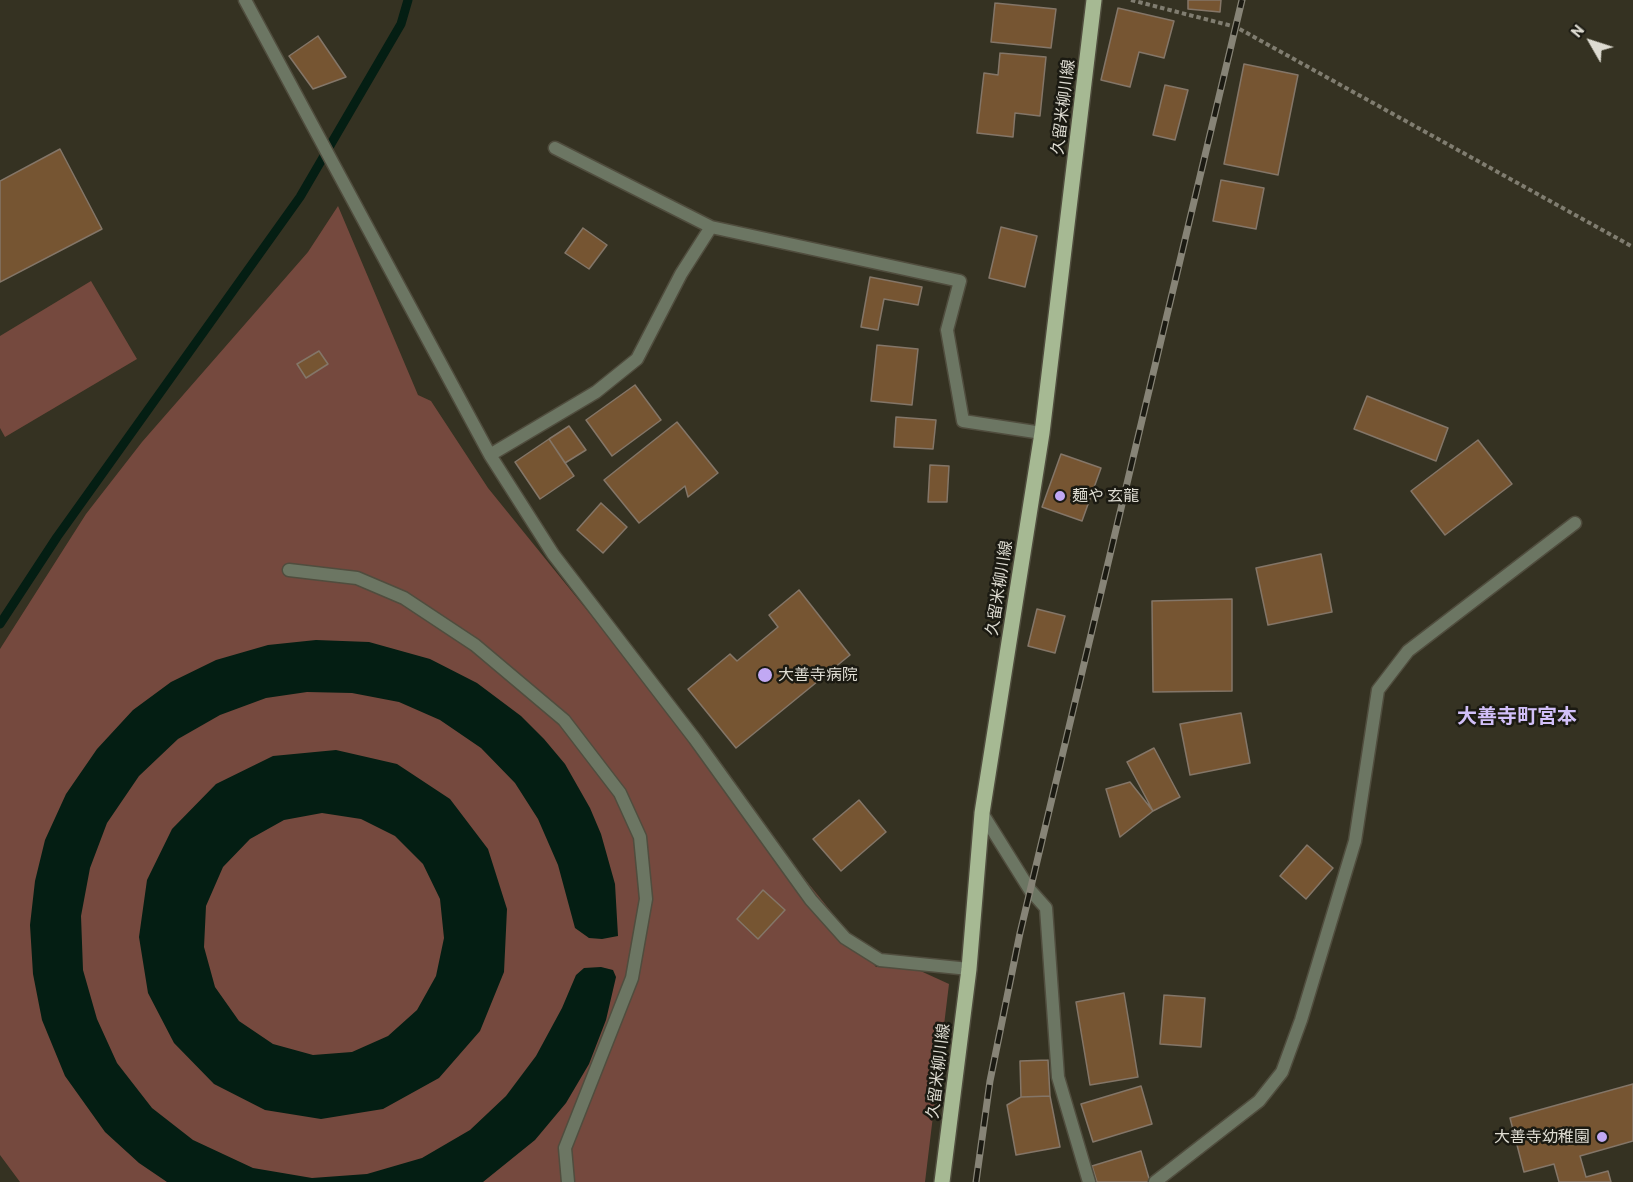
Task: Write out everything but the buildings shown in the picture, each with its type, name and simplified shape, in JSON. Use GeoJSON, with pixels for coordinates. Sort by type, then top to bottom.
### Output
{"type":"FeatureCollection","features":[{"type":"Feature","properties":{"kind":"main road","name":"久留米柳川線"},"geometry":{"type":"LineString","coordinates":[[942,1182],[969,969],[982,813],[1042,433],[1094,0]]}},
{"type":"Feature","properties":{"kind":"street"},"geometry":{"type":"LineString","coordinates":[[245,0],[490,455],[553,554],[695,739],[812,900],[844,938],[880,960],[969,969]]}},
{"type":"Feature","properties":{"kind":"street"},"geometry":{"type":"LineString","coordinates":[[555,148],[711,227],[960,280],[947,330],[963,421],[1042,433]]}},
{"type":"Feature","properties":{"kind":"street"},"geometry":{"type":"LineString","coordinates":[[490,455],[596,392],[637,359],[681,274],[711,227]]}},
{"type":"Feature","properties":{"kind":"street"},"geometry":{"type":"LineString","coordinates":[[1155,1182],[1259,1101],[1282,1072],[1301,1020],[1354,841],[1378,690],[1408,651],[1575,523]]}},
{"type":"Feature","properties":{"kind":"street"},"geometry":{"type":"LineString","coordinates":[[289,570],[357,578],[404,598],[475,645],[564,720],[620,793],[640,837],[646,899],[632,978],[565,1148],[568,1182]]}},
{"type":"Feature","properties":{"kind":"street"},"geometry":{"type":"LineString","coordinates":[[982,813],[1030,890],[1046,908],[1058,1077],[1089,1182]]}},
{"type":"Feature","properties":{"kind":"path"},"geometry":{"type":"LineString","coordinates":[[1131,0],[1236,27],[1633,247]]}},
{"type":"Feature","properties":{"kind":"shaded area"},"geometry":{"type":"Polygon","coordinates":[[[338,206],[418,395],[431,401],[488,488],[876,967],[914,968],[949,984],[925,1182],[20,1182],[0,1155],[0,649],[86,514],[142,442],[308,252],[338,206]]]}},
{"type":"Feature","properties":{"kind":"shaded area"},"geometry":{"type":"Polygon","coordinates":[[[91,281],[137,359],[5,437],[0,428],[0,336],[91,281]]]}},
{"type":"Feature","properties":{"kind":"shaded area"},"geometry":{"type":"Polygon","coordinates":[[[316,640],[369,642],[430,659],[477,683],[521,716],[565,764],[590,808],[601,834],[615,884],[618,936],[602,939],[589,938],[575,928],[558,865],[538,819],[515,783],[481,748],[440,720],[399,702],[352,693],[307,692],[266,698],[220,715],[178,739],[139,776],[107,823],[90,868],[81,916],[83,970],[97,1019],[117,1063],[152,1108],[193,1140],[253,1168],[312,1178],[367,1174],[422,1158],[470,1130],[506,1096],[536,1056],[562,1008],[576,975],[584,968],[601,967],[613,970],[616,977],[606,1020],[589,1064],[566,1103],[535,1140],[483,1182],[167,1182],[139,1163],[105,1132],[65,1076],[42,1020],[33,974],[30,925],[35,881],[45,840],[66,794],[97,749],[133,710],[171,682],[216,660],[268,645],[316,640]]]}},
{"type":"Feature","properties":{"kind":"shaded area"},"geometry":{"type":"Polygon","coordinates":[[[336,750],[397,764],[450,799],[488,849],[507,909],[504,972],[480,1031],[439,1078],[383,1109],[321,1119],[265,1110],[214,1084],[174,1043],[148,993],[139,937],[147,880],[172,829],[216,784],[273,756],[336,750]],[[322,813],[284,820],[250,839],[223,867],[206,906],[204,947],[215,987],[239,1021],[273,1044],[313,1055],[352,1052],[388,1036],[417,1010],[436,976],[444,938],[440,899],[423,864],[395,836],[361,819],[322,813]]]}},
{"type":"Feature","properties":{"kind":"waterway"},"geometry":{"type":"LineString","coordinates":[[0,624],[57,537],[300,197],[401,24],[408,0]]}},
{"type":"Feature","properties":{"kind":"railway"},"geometry":{"type":"LineString","coordinates":[[976,1182],[990,1081],[1020,933],[1242,0]]}},
{"type":"Feature","properties":{"kind":"place","name":"麺や 玄龍"},"geometry":{"type":"Point","coordinates":[1060,496]}},
{"type":"Feature","properties":{"kind":"place","name":"大善寺病院"},"geometry":{"type":"Point","coordinates":[765,675]}},
{"type":"Feature","properties":{"kind":"place","name":"大善寺幼稚園"},"geometry":{"type":"Point","coordinates":[1602,1137]}},
{"type":"Feature","properties":{"kind":"district","name":"大善寺町宮本"},"geometry":{"type":"Point","coordinates":[1517,716]}}]}
